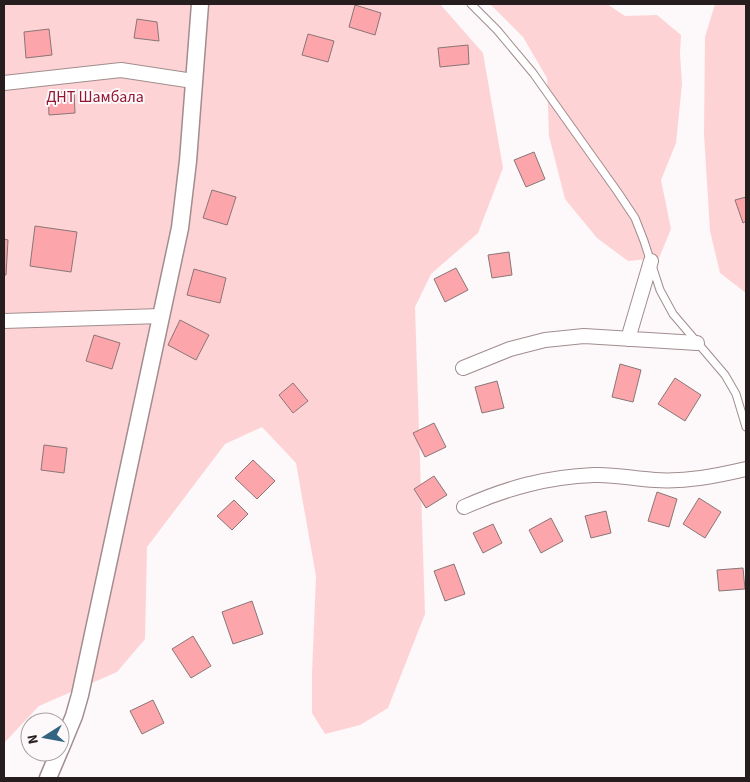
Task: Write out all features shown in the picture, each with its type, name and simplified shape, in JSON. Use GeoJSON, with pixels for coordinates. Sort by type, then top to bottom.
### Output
{"type":"FeatureCollection","features":[{"type":"Feature","properties":{"kind":"street"},"geometry":{"type":"LineString","coordinates":[[70,726],[80,695],[180,228],[188,161],[200,4]]}},
{"type":"Feature","properties":{"kind":"street"},"geometry":{"type":"LineString","coordinates":[[4,84],[121,70],[193,81]]}},
{"type":"Feature","properties":{"kind":"street"},"geometry":{"type":"LineString","coordinates":[[628,339],[651,261]]}},
{"type":"Feature","properties":{"kind":"street"},"geometry":{"type":"LineString","coordinates":[[4,321],[162,316]]}},
{"type":"Feature","properties":{"kind":"street"},"geometry":{"type":"LineString","coordinates":[[463,368],[510,349],[545,340],[584,336],[697,343]]}},
{"type":"Feature","properties":{"kind":"street"},"geometry":{"type":"LineString","coordinates":[[464,507],[497,493],[526,484],[566,477],[596,474],[679,480],[699,479],[746,469]]}},
{"type":"Feature","properties":{"kind":"street"},"geometry":{"type":"LineString","coordinates":[[48,778],[55,762]]}},
{"type":"Feature","properties":{"kind":"lane"},"geometry":{"type":"LineString","coordinates":[[471,4],[498,30],[534,73],[635,218],[664,298],[673,314],[725,375],[736,394],[746,428]]}},
{"type":"Feature","properties":{"kind":"green space","name":"ДНТ Шамбала"},"geometry":{"type":"Polygon","coordinates":[[[4,4],[440,4],[483,53],[503,168],[478,233],[431,274],[415,307],[425,614],[388,708],[360,725],[325,734],[312,713],[316,576],[296,463],[262,427],[225,444],[147,547],[145,639],[117,672],[39,706],[33,712],[20,712],[20,726],[4,743],[4,4]]]}},
{"type":"Feature","properties":{"kind":"green space"},"geometry":{"type":"Polygon","coordinates":[[[490,4],[607,4],[625,16],[657,15],[681,35],[682,84],[676,143],[661,180],[671,229],[659,258],[628,261],[597,238],[565,199],[549,136],[547,78],[523,37],[490,4]]]}},
{"type":"Feature","properties":{"kind":"green space"},"geometry":{"type":"Polygon","coordinates":[[[715,4],[746,4],[746,293],[720,273],[710,231],[704,134],[705,37],[715,4]]]}},
{"type":"Feature","properties":{"kind":"building"},"geometry":{"type":"Polygon","coordinates":[[[355,5],[381,13],[375,35],[349,27],[355,5]]]}},
{"type":"Feature","properties":{"kind":"building"},"geometry":{"type":"Polygon","coordinates":[[[137,19],[157,22],[159,41],[134,38],[137,19]]]}},
{"type":"Feature","properties":{"kind":"building"},"geometry":{"type":"Polygon","coordinates":[[[49,29],[52,55],[26,58],[24,32],[49,29]]]}},
{"type":"Feature","properties":{"kind":"building"},"geometry":{"type":"Polygon","coordinates":[[[308,34],[334,41],[328,62],[302,55],[308,34]]]}},
{"type":"Feature","properties":{"kind":"building"},"geometry":{"type":"Polygon","coordinates":[[[468,45],[469,64],[440,67],[438,48],[468,45]]]}},
{"type":"Feature","properties":{"kind":"building"},"geometry":{"type":"Polygon","coordinates":[[[74,91],[75,113],[49,115],[48,93],[74,91]]]}},
{"type":"Feature","properties":{"kind":"building"},"geometry":{"type":"Polygon","coordinates":[[[534,152],[545,179],[526,187],[514,160],[534,152]]]}},
{"type":"Feature","properties":{"kind":"building"},"geometry":{"type":"Polygon","coordinates":[[[212,190],[236,197],[227,225],[203,218],[212,190]]]}},
{"type":"Feature","properties":{"kind":"building"},"geometry":{"type":"Polygon","coordinates":[[[746,197],[746,221],[743,223],[735,200],[746,197]]]}},
{"type":"Feature","properties":{"kind":"building"},"geometry":{"type":"Polygon","coordinates":[[[35,226],[77,232],[71,272],[30,266],[35,226]]]}},
{"type":"Feature","properties":{"kind":"building"},"geometry":{"type":"Polygon","coordinates":[[[4,239],[8,240],[6,275],[4,275],[4,239]]]}},
{"type":"Feature","properties":{"kind":"building"},"geometry":{"type":"Polygon","coordinates":[[[509,252],[512,275],[492,278],[488,255],[509,252]]]}},
{"type":"Feature","properties":{"kind":"building"},"geometry":{"type":"Polygon","coordinates":[[[456,268],[468,290],[445,302],[434,279],[456,268]]]}},
{"type":"Feature","properties":{"kind":"building"},"geometry":{"type":"Polygon","coordinates":[[[194,269],[226,278],[220,303],[187,295],[194,269]]]}},
{"type":"Feature","properties":{"kind":"building"},"geometry":{"type":"Polygon","coordinates":[[[180,320],[209,335],[196,360],[168,345],[180,320]]]}},
{"type":"Feature","properties":{"kind":"building"},"geometry":{"type":"Polygon","coordinates":[[[94,335],[120,343],[112,369],[86,361],[94,335]]]}},
{"type":"Feature","properties":{"kind":"building"},"geometry":{"type":"Polygon","coordinates":[[[620,364],[641,370],[633,402],[612,397],[620,364]]]}},
{"type":"Feature","properties":{"kind":"building"},"geometry":{"type":"Polygon","coordinates":[[[675,378],[701,395],[685,421],[658,404],[675,378]]]}},
{"type":"Feature","properties":{"kind":"building"},"geometry":{"type":"Polygon","coordinates":[[[497,381],[504,408],[482,413],[475,387],[497,381]]]}},
{"type":"Feature","properties":{"kind":"building"},"geometry":{"type":"Polygon","coordinates":[[[293,383],[308,401],[293,413],[279,395],[293,383]]]}},
{"type":"Feature","properties":{"kind":"building"},"geometry":{"type":"Polygon","coordinates":[[[434,423],[446,447],[425,457],[413,433],[434,423]]]}},
{"type":"Feature","properties":{"kind":"building"},"geometry":{"type":"Polygon","coordinates":[[[44,445],[67,448],[64,473],[41,470],[44,445]]]}},
{"type":"Feature","properties":{"kind":"building"},"geometry":{"type":"Polygon","coordinates":[[[253,460],[275,481],[257,499],[235,478],[253,460]]]}},
{"type":"Feature","properties":{"kind":"building"},"geometry":{"type":"Polygon","coordinates":[[[434,476],[447,495],[426,508],[414,489],[434,476]]]}},
{"type":"Feature","properties":{"kind":"building"},"geometry":{"type":"Polygon","coordinates":[[[657,492],[677,499],[669,527],[648,521],[657,492]]]}},
{"type":"Feature","properties":{"kind":"building"},"geometry":{"type":"Polygon","coordinates":[[[699,498],[721,512],[705,538],[683,524],[699,498]]]}},
{"type":"Feature","properties":{"kind":"building"},"geometry":{"type":"Polygon","coordinates":[[[234,500],[248,514],[232,530],[217,516],[234,500]]]}},
{"type":"Feature","properties":{"kind":"building"},"geometry":{"type":"Polygon","coordinates":[[[606,511],[611,533],[591,538],[585,516],[606,511]]]}},
{"type":"Feature","properties":{"kind":"building"},"geometry":{"type":"Polygon","coordinates":[[[551,518],[563,541],[541,553],[529,530],[551,518]]]}},
{"type":"Feature","properties":{"kind":"building"},"geometry":{"type":"Polygon","coordinates":[[[493,524],[502,543],[483,553],[473,533],[493,524]]]}},
{"type":"Feature","properties":{"kind":"building"},"geometry":{"type":"Polygon","coordinates":[[[454,564],[465,594],[445,601],[434,571],[454,564]]]}},
{"type":"Feature","properties":{"kind":"building"},"geometry":{"type":"Polygon","coordinates":[[[743,568],[745,589],[719,591],[717,570],[743,568]]]}},
{"type":"Feature","properties":{"kind":"building"},"geometry":{"type":"Polygon","coordinates":[[[252,601],[263,634],[233,644],[222,612],[252,601]]]}},
{"type":"Feature","properties":{"kind":"building"},"geometry":{"type":"Polygon","coordinates":[[[193,636],[211,666],[191,678],[172,649],[193,636]]]}},
{"type":"Feature","properties":{"kind":"building"},"geometry":{"type":"Polygon","coordinates":[[[153,700],[164,723],[142,734],[130,711],[153,700]]]}}]}
